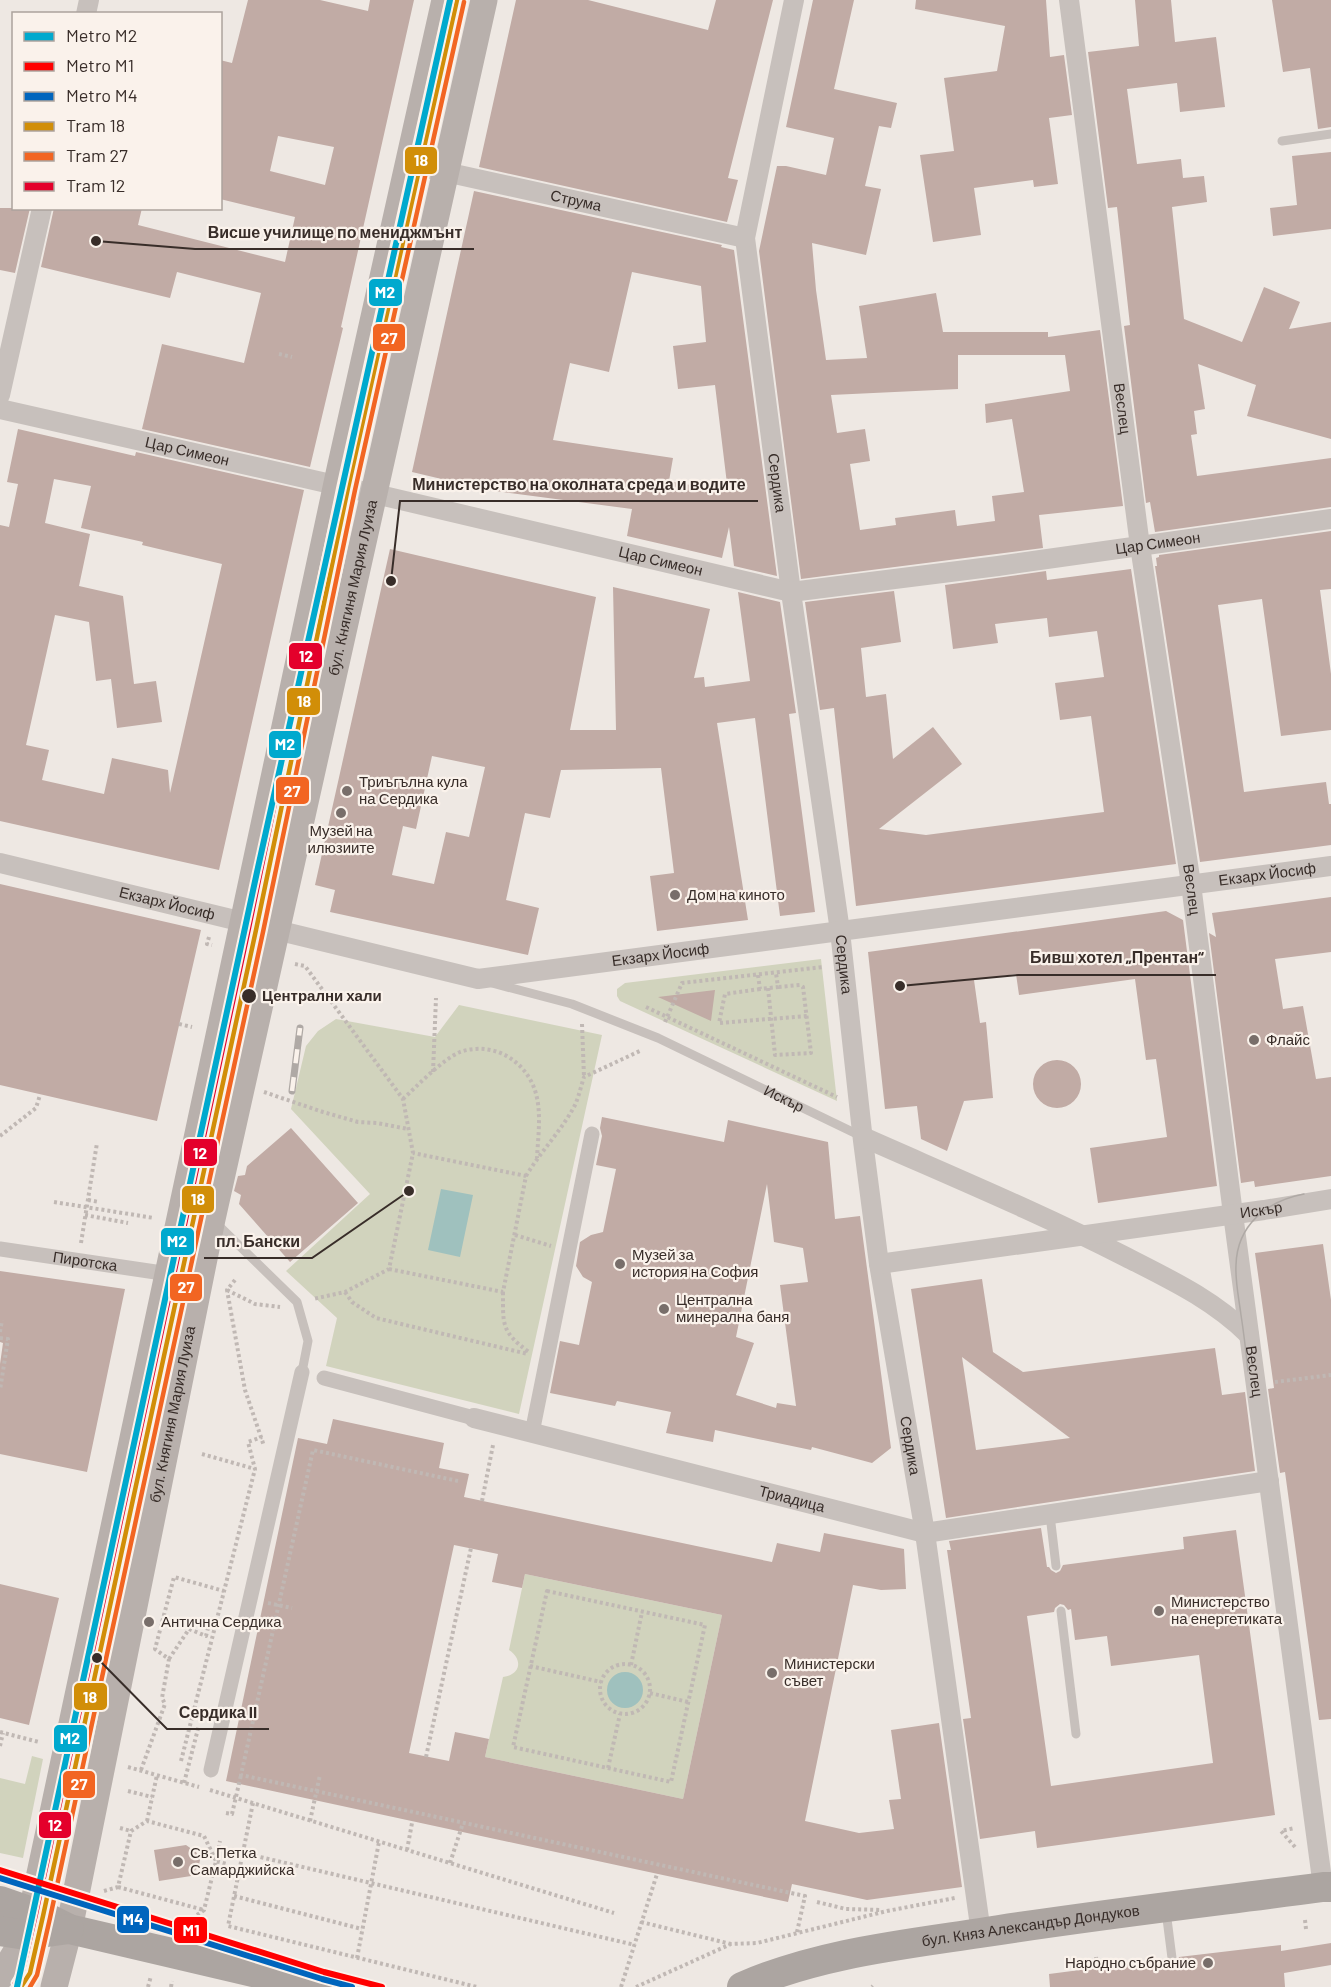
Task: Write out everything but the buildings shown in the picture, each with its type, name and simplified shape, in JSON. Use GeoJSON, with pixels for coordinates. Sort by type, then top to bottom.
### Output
{"type":"FeatureCollection","features":[{"type":"Feature","properties":{"kind":"main road"},"geometry":{"type":"LineString","coordinates":[[0,1977],[16,1955],[19,1926],[86,1655],[337,486],[445,0]]}},
{"type":"Feature","properties":{"kind":"main road","name":"бул. Княгиня Мария Луиза"},"geometry":{"type":"LineString","coordinates":[[54,1987],[69,1929],[212,1219],[484,0]]}},
{"type":"Feature","properties":{"kind":"main road","name":"бул. Княз Александър Дондуков"},"geometry":{"type":"LineString","coordinates":[[742,1987],[761,1979],[860,1950],[1328,1885]]}},
{"type":"Feature","properties":{"kind":"main road"},"geometry":{"type":"LineString","coordinates":[[0,1901],[19,1926],[69,1929],[317,1987]]}},
{"type":"Feature","properties":{"kind":"main road"},"geometry":{"type":"LineString","coordinates":[[779,1987],[804,1966]]}},
{"type":"Feature","properties":{"kind":"street","name":"Сердика"},"geometry":{"type":"LineString","coordinates":[[794,0],[745,238],[790,592],[840,931],[879,1264],[925,1533],[981,1933]]}},
{"type":"Feature","properties":{"kind":"street","name":"Веслец"},"geometry":{"type":"LineString","coordinates":[[1069,0],[1140,546],[1191,884],[1249,1335],[1328,1885]]}},
{"type":"Feature","properties":{"kind":"street","name":"Струма"},"geometry":{"type":"LineString","coordinates":[[409,164],[745,238]]}},
{"type":"Feature","properties":{"kind":"street"},"geometry":{"type":"LineString","coordinates":[[0,395],[42,210]]}},
{"type":"Feature","properties":{"kind":"street","name":"Цар Симеон"},"geometry":{"type":"LineString","coordinates":[[0,409],[790,592],[1331,519]]}},
{"type":"Feature","properties":{"kind":"street","name":"Екзарх Йосиф"},"geometry":{"type":"LineString","coordinates":[[0,863],[478,979],[1331,866]]}},
{"type":"Feature","properties":{"kind":"street"},"geometry":{"type":"LineString","coordinates":[[532,1433],[592,1134]]}},
{"type":"Feature","properties":{"kind":"street","name":"Искър"},"geometry":{"type":"LineString","coordinates":[[863,1137],[1084,1236],[1207,1300],[1226,1313],[1249,1335]]}},
{"type":"Feature","properties":{"kind":"street","name":"Искър"},"geometry":{"type":"LineString","coordinates":[[879,1264],[1331,1199]]}},
{"type":"Feature","properties":{"kind":"street","name":"Пиротска"},"geometry":{"type":"LineString","coordinates":[[0,1249],[169,1274]]}},
{"type":"Feature","properties":{"kind":"street"},"geometry":{"type":"LineString","coordinates":[[211,1770],[302,1372]]}},
{"type":"Feature","properties":{"kind":"street","name":"Триадица"},"geometry":{"type":"LineString","coordinates":[[324,1378],[925,1533],[1269,1481]]}},
{"type":"Feature","properties":{"kind":"lane"},"geometry":{"type":"LineString","coordinates":[[1282,141],[1331,134]]}},
{"type":"Feature","properties":{"kind":"lane","name":"Искър"},"geometry":{"type":"LineString","coordinates":[[478,979],[572,1004],[658,1038],[863,1137]]}},
{"type":"Feature","properties":{"kind":"lane"},"geometry":{"type":"LineString","coordinates":[[212,1219],[297,1302],[308,1341],[302,1372]]}},
{"type":"Feature","properties":{"kind":"lane"},"geometry":{"type":"LineString","coordinates":[[1050,1515],[1056,1566]]}},
{"type":"Feature","properties":{"kind":"lane"},"geometry":{"type":"LineString","coordinates":[[1061,1611],[1076,1734]]}},
{"type":"Feature","properties":{"kind":"lane"},"geometry":{"type":"LineString","coordinates":[[1166,1906],[1172,1958]]}},
{"type":"Feature","properties":{"kind":"lane"},"geometry":{"type":"LineString","coordinates":[[19,1926],[35,1974],[29,1987]]}},
{"type":"Feature","properties":{"kind":"path"},"geometry":{"type":"LineString","coordinates":[[279,354],[292,357]]}},
{"type":"Feature","properties":{"kind":"path"},"geometry":{"type":"LineString","coordinates":[[209,937],[207,944],[212,945]]}},
{"type":"Feature","properties":{"kind":"path"},"geometry":{"type":"LineString","coordinates":[[291,963],[305,966],[403,1099],[412,1153],[389,1269]]}},
{"type":"Feature","properties":{"kind":"path"},"geometry":{"type":"LineString","coordinates":[[584,1077],[654,1044],[682,983],[844,965]]}},
{"type":"Feature","properties":{"kind":"path"},"geometry":{"type":"LineString","coordinates":[[776,973],[778,987]]}},
{"type":"Feature","properties":{"kind":"path"},"geometry":{"type":"LineString","coordinates":[[758,975],[760,989]]}},
{"type":"Feature","properties":{"kind":"path"},"geometry":{"type":"LineString","coordinates":[[768,988],[771,1019],[775,1055],[811,1053],[807,1016],[803,987],[800,985],[768,988],[725,993],[719,1023],[771,1019],[807,1016]]}},
{"type":"Feature","properties":{"kind":"path"},"geometry":{"type":"LineString","coordinates":[[433,1073],[436,998]]}},
{"type":"Feature","properties":{"kind":"path"},"geometry":{"type":"LineString","coordinates":[[646,1007],[860,1108]]}},
{"type":"Feature","properties":{"kind":"path"},"geometry":{"type":"LineString","coordinates":[[179,1024],[192,1027]]}},
{"type":"Feature","properties":{"kind":"path"},"geometry":{"type":"LineString","coordinates":[[345,1292],[352,1302],[376,1318],[532,1354],[516,1343],[503,1326],[503,1292],[526,1176],[576,1103],[584,1077],[582,1024]]}},
{"type":"Feature","properties":{"kind":"path"},"geometry":{"type":"LineString","coordinates":[[403,1099],[459,1053],[474,1049],[503,1052],[525,1072],[537,1095],[539,1110],[537,1158]]}},
{"type":"Feature","properties":{"kind":"path"},"geometry":{"type":"LineString","coordinates":[[261,1092],[358,1122],[408,1129]]}},
{"type":"Feature","properties":{"kind":"path"},"geometry":{"type":"LineString","coordinates":[[0,1136],[36,1108],[40,1095]]}},
{"type":"Feature","properties":{"kind":"path"},"geometry":{"type":"LineString","coordinates":[[561,1128],[569,1129]]}},
{"type":"Feature","properties":{"kind":"path"},"geometry":{"type":"LineString","coordinates":[[78,1260],[97,1143]]}},
{"type":"Feature","properties":{"kind":"path"},"geometry":{"type":"LineString","coordinates":[[412,1153],[526,1176]]}},
{"type":"Feature","properties":{"kind":"path"},"geometry":{"type":"LineString","coordinates":[[88,1200],[99,1202]]}},
{"type":"Feature","properties":{"kind":"path"},"geometry":{"type":"LineString","coordinates":[[54,1202],[155,1218]]}},
{"type":"Feature","properties":{"kind":"path"},"geometry":{"type":"LineString","coordinates":[[85,1215],[128,1223]]}},
{"type":"Feature","properties":{"kind":"path"},"geometry":{"type":"LineString","coordinates":[[515,1235],[556,1247]]}},
{"type":"Feature","properties":{"kind":"path"},"geometry":{"type":"LineString","coordinates":[[336,1293],[345,1292],[389,1269],[503,1292]]}},
{"type":"Feature","properties":{"kind":"path"},"geometry":{"type":"LineString","coordinates":[[180,1761],[255,1469],[248,1442],[262,1437],[245,1389],[227,1290],[235,1280]]}},
{"type":"Feature","properties":{"kind":"path"},"geometry":{"type":"LineString","coordinates":[[227,1290],[255,1304],[271,1307]]}},
{"type":"Feature","properties":{"kind":"path"},"geometry":{"type":"LineString","coordinates":[[0,1332],[2,1320]]}},
{"type":"Feature","properties":{"kind":"path"},"geometry":{"type":"LineString","coordinates":[[0,1338],[8,1339],[0,1390]]}},
{"type":"Feature","properties":{"kind":"path"},"geometry":{"type":"LineString","coordinates":[[1269,1383],[1331,1375]]}},
{"type":"Feature","properties":{"kind":"path"},"geometry":{"type":"LineString","coordinates":[[482,1501],[497,1423]]}},
{"type":"Feature","properties":{"kind":"path"},"geometry":{"type":"LineString","coordinates":[[226,1813],[232,1814],[236,1798],[313,1450],[458,1481]]}},
{"type":"Feature","properties":{"kind":"path"},"geometry":{"type":"LineString","coordinates":[[202,1454],[255,1469]]}},
{"type":"Feature","properties":{"kind":"path"},"geometry":{"type":"LineString","coordinates":[[426,1757],[471,1548]]}},
{"type":"Feature","properties":{"kind":"path"},"geometry":{"type":"LineString","coordinates":[[169,1659],[155,1649],[174,1577],[224,1591]]}},
{"type":"Feature","properties":{"kind":"path"},"geometry":{"type":"LineString","coordinates":[[547,1591],[642,1612],[705,1625],[671,1782],[513,1747],[547,1591]]}},
{"type":"Feature","properties":{"kind":"path"},"geometry":{"type":"LineString","coordinates":[[262,1602],[292,1608]]}},
{"type":"Feature","properties":{"kind":"path"},"geometry":{"type":"LineString","coordinates":[[631,1665],[642,1612]]}},
{"type":"Feature","properties":{"kind":"path"},"geometry":{"type":"LineString","coordinates":[[141,1770],[165,1704],[162,1698],[169,1659],[189,1629],[206,1636],[209,1624],[215,1626]]}},
{"type":"Feature","properties":{"kind":"path"},"geometry":{"type":"LineString","coordinates":[[631,1665],[644,1673],[648,1680],[650,1693],[647,1702],[635,1713],[620,1714],[612,1711],[602,1699],[601,1682],[609,1670],[615,1666],[631,1665]]}},
{"type":"Feature","properties":{"kind":"path"},"geometry":{"type":"LineString","coordinates":[[530,1666],[601,1682]]}},
{"type":"Feature","properties":{"kind":"path"},"geometry":{"type":"LineString","coordinates":[[650,1693],[688,1702]]}},
{"type":"Feature","properties":{"kind":"path"},"geometry":{"type":"LineString","coordinates":[[608,1768],[620,1714]]}},
{"type":"Feature","properties":{"kind":"path"},"geometry":{"type":"LineString","coordinates":[[0,1746],[1,1733],[39,1742]]}},
{"type":"Feature","properties":{"kind":"path"},"geometry":{"type":"LineString","coordinates":[[128,1767],[614,1913]]}},
{"type":"Feature","properties":{"kind":"path"},"geometry":{"type":"LineString","coordinates":[[118,1887],[131,1831],[147,1821],[157,1775]]}},
{"type":"Feature","properties":{"kind":"path"},"geometry":{"type":"LineString","coordinates":[[241,1775],[805,1896],[797,1932]]}},
{"type":"Feature","properties":{"kind":"path"},"geometry":{"type":"LineString","coordinates":[[310,1821],[320,1775]]}},
{"type":"Feature","properties":{"kind":"path"},"geometry":{"type":"LineString","coordinates":[[128,1791],[152,1797]]}},
{"type":"Feature","properties":{"kind":"path"},"geometry":{"type":"LineString","coordinates":[[253,1803],[228,1926],[477,1987]]}},
{"type":"Feature","properties":{"kind":"path"},"geometry":{"type":"LineString","coordinates":[[147,1821],[204,1836],[216,1861],[227,1864]]}},
{"type":"Feature","properties":{"kind":"path"},"geometry":{"type":"LineString","coordinates":[[407,1850],[412,1823]]}},
{"type":"Feature","properties":{"kind":"path"},"geometry":{"type":"LineString","coordinates":[[450,1863],[463,1823]]}},
{"type":"Feature","properties":{"kind":"path"},"geometry":{"type":"LineString","coordinates":[[120,1828],[131,1831]]}},
{"type":"Feature","properties":{"kind":"path"},"geometry":{"type":"LineString","coordinates":[[1281,1831],[1295,1847]]}},
{"type":"Feature","properties":{"kind":"path"},"geometry":{"type":"LineString","coordinates":[[197,1915],[204,1910],[220,1840]]}},
{"type":"Feature","properties":{"kind":"path"},"geometry":{"type":"LineString","coordinates":[[357,1958],[379,1842]]}},
{"type":"Feature","properties":{"kind":"path"},"geometry":{"type":"LineString","coordinates":[[243,1853],[634,1945]]}},
{"type":"Feature","properties":{"kind":"path"},"geometry":{"type":"LineString","coordinates":[[621,1987],[657,1874]]}},
{"type":"Feature","properties":{"kind":"path"},"geometry":{"type":"LineString","coordinates":[[105,1891],[118,1887],[204,1910]]}},
{"type":"Feature","properties":{"kind":"path"},"geometry":{"type":"LineString","coordinates":[[642,1922],[731,1944],[757,1943],[887,1911],[966,1896],[975,1892]]}},
{"type":"Feature","properties":{"kind":"path"},"geometry":{"type":"LineString","coordinates":[[234,1896],[362,1929]]}},
{"type":"Feature","properties":{"kind":"path"},"geometry":{"type":"LineString","coordinates":[[817,1902],[846,1909],[887,1911]]}},
{"type":"Feature","properties":{"kind":"path"},"geometry":{"type":"LineString","coordinates":[[1305,1920],[1306,1929]]}},
{"type":"Feature","properties":{"kind":"path"},"geometry":{"type":"LineString","coordinates":[[636,1987],[731,1944]]}},
{"type":"Feature","properties":{"kind":"path"},"geometry":{"type":"LineString","coordinates":[[1096,1957],[1097,1968]]}},
{"type":"Feature","properties":{"kind":"path"},"geometry":{"type":"LineString","coordinates":[[148,1987],[151,1975]]}},
{"type":"Feature","properties":{"kind":"path"},"geometry":{"type":"LineString","coordinates":[[171,1987],[172,1981]]}},
{"type":"Feature","properties":{"kind":"green space"},"geometry":{"type":"Polygon","coordinates":[[[821,959],[837,1101],[620,1001],[617,996],[617,989],[625,983],[821,959]]]}},
{"type":"Feature","properties":{"kind":"green space"},"geometry":{"type":"Polygon","coordinates":[[[459,1005],[602,1035],[519,1414],[326,1366],[337,1318],[286,1271],[370,1194],[291,1109],[306,1046],[318,1031],[336,1019],[435,1037],[459,1005]]]}},
{"type":"Feature","properties":{"kind":"green space"},"geometry":{"type":"Polygon","coordinates":[[[525,1574],[722,1615],[683,1799],[485,1757],[503,1677],[514,1673],[518,1666],[514,1654],[509,1650],[525,1574]]]}},
{"type":"Feature","properties":{"kind":"green space"},"geometry":{"type":"Polygon","coordinates":[[[32,1756],[43,1759],[23,1858],[0,1853],[0,1778],[25,1784],[32,1756]]]}},
{"type":"Feature","properties":{"kind":"water"},"geometry":{"type":"Polygon","coordinates":[[[441,1189],[473,1195],[460,1257],[428,1250],[441,1189]]]}},
{"type":"Feature","properties":{"kind":"water"},"geometry":{"type":"Polygon","coordinates":[[[625,1672],[638,1677],[643,1690],[638,1703],[625,1708],[612,1703],[607,1690],[612,1677],[625,1672]]]}},
{"type":"Feature","properties":{"kind":"tram line","name":"12"},"geometry":{"type":"LineString","coordinates":[[15,1983],[23,1970],[36,1914],[249,928],[341,486],[449,0]]}},
{"type":"Feature","properties":{"kind":"tram line","name":"18"},"geometry":{"type":"LineString","coordinates":[[21,1987],[30,1973],[43,1916],[256,930],[348,488],[457,0]]}},
{"type":"Feature","properties":{"kind":"tram line","name":"27"},"geometry":{"type":"LineString","coordinates":[[30,1987],[37,1975],[50,1918],[263,932],[355,490],[464,2]]}},
{"type":"Feature","properties":{"kind":"tram line"},"geometry":{"type":"LineString","coordinates":[[1248,1371],[1236,1265],[1242,1238],[1256,1217],[1266,1209],[1290,1197],[1304,1194]]}},
{"type":"Feature","properties":{"kind":"railway"},"geometry":{"type":"LineString","coordinates":[[292,1091],[300,1028]]}},
{"type":"Feature","properties":{"kind":"metro line","name":"M2"},"geometry":{"type":"LineString","coordinates":[[17,1987],[257,872],[450,0]]}},
{"type":"Feature","properties":{"kind":"metro line","name":"M1"},"geometry":{"type":"LineString","coordinates":[[0,1870],[324,1972],[382,1987]]}},
{"type":"Feature","properties":{"kind":"metro line","name":"M4"},"geometry":{"type":"LineString","coordinates":[[0,1878],[352,1987]]}},
{"type":"Feature","properties":{"kind":"place","name":"Висше училище по мениджмънт"},"geometry":{"type":"Point","coordinates":[96,241]}},
{"type":"Feature","properties":{"kind":"place","name":"Министерство на околната среда и водите"},"geometry":{"type":"Point","coordinates":[391,581]}},
{"type":"Feature","properties":{"kind":"place","name":"Триъгълна кула на Сердика"},"geometry":{"type":"Point","coordinates":[347,791]}},
{"type":"Feature","properties":{"kind":"place","name":"Музей на илюзиите"},"geometry":{"type":"Point","coordinates":[341,813]}},
{"type":"Feature","properties":{"kind":"place","name":"Дом на киното"},"geometry":{"type":"Point","coordinates":[675,895]}},
{"type":"Feature","properties":{"kind":"place","name":"Бивш хотел „Прентан“"},"geometry":{"type":"Point","coordinates":[900,986]}},
{"type":"Feature","properties":{"kind":"place","name":"Централни хали"},"geometry":{"type":"Point","coordinates":[249,996]}},
{"type":"Feature","properties":{"kind":"place","name":"Флайс"},"geometry":{"type":"Point","coordinates":[1254,1040]}},
{"type":"Feature","properties":{"kind":"place","name":"пл. Бански"},"geometry":{"type":"Point","coordinates":[409,1191]}},
{"type":"Feature","properties":{"kind":"place","name":"Музей за история на София"},"geometry":{"type":"Point","coordinates":[620,1264]}},
{"type":"Feature","properties":{"kind":"place","name":"Централна минерална баня"},"geometry":{"type":"Point","coordinates":[664,1309]}},
{"type":"Feature","properties":{"kind":"place","name":"Министерство на енергетиката"},"geometry":{"type":"Point","coordinates":[1159,1611]}},
{"type":"Feature","properties":{"kind":"place","name":"Антична Сердика"},"geometry":{"type":"Point","coordinates":[149,1622]}},
{"type":"Feature","properties":{"kind":"place","name":"Сердика II"},"geometry":{"type":"Point","coordinates":[97,1658]}},
{"type":"Feature","properties":{"kind":"place","name":"Министерски съвет"},"geometry":{"type":"Point","coordinates":[772,1673]}},
{"type":"Feature","properties":{"kind":"place","name":"Св. Петка Самарджийска"},"geometry":{"type":"Point","coordinates":[178,1862]}},
{"type":"Feature","properties":{"kind":"place","name":"Народно събрание"},"geometry":{"type":"Point","coordinates":[1208,1963]}}]}
